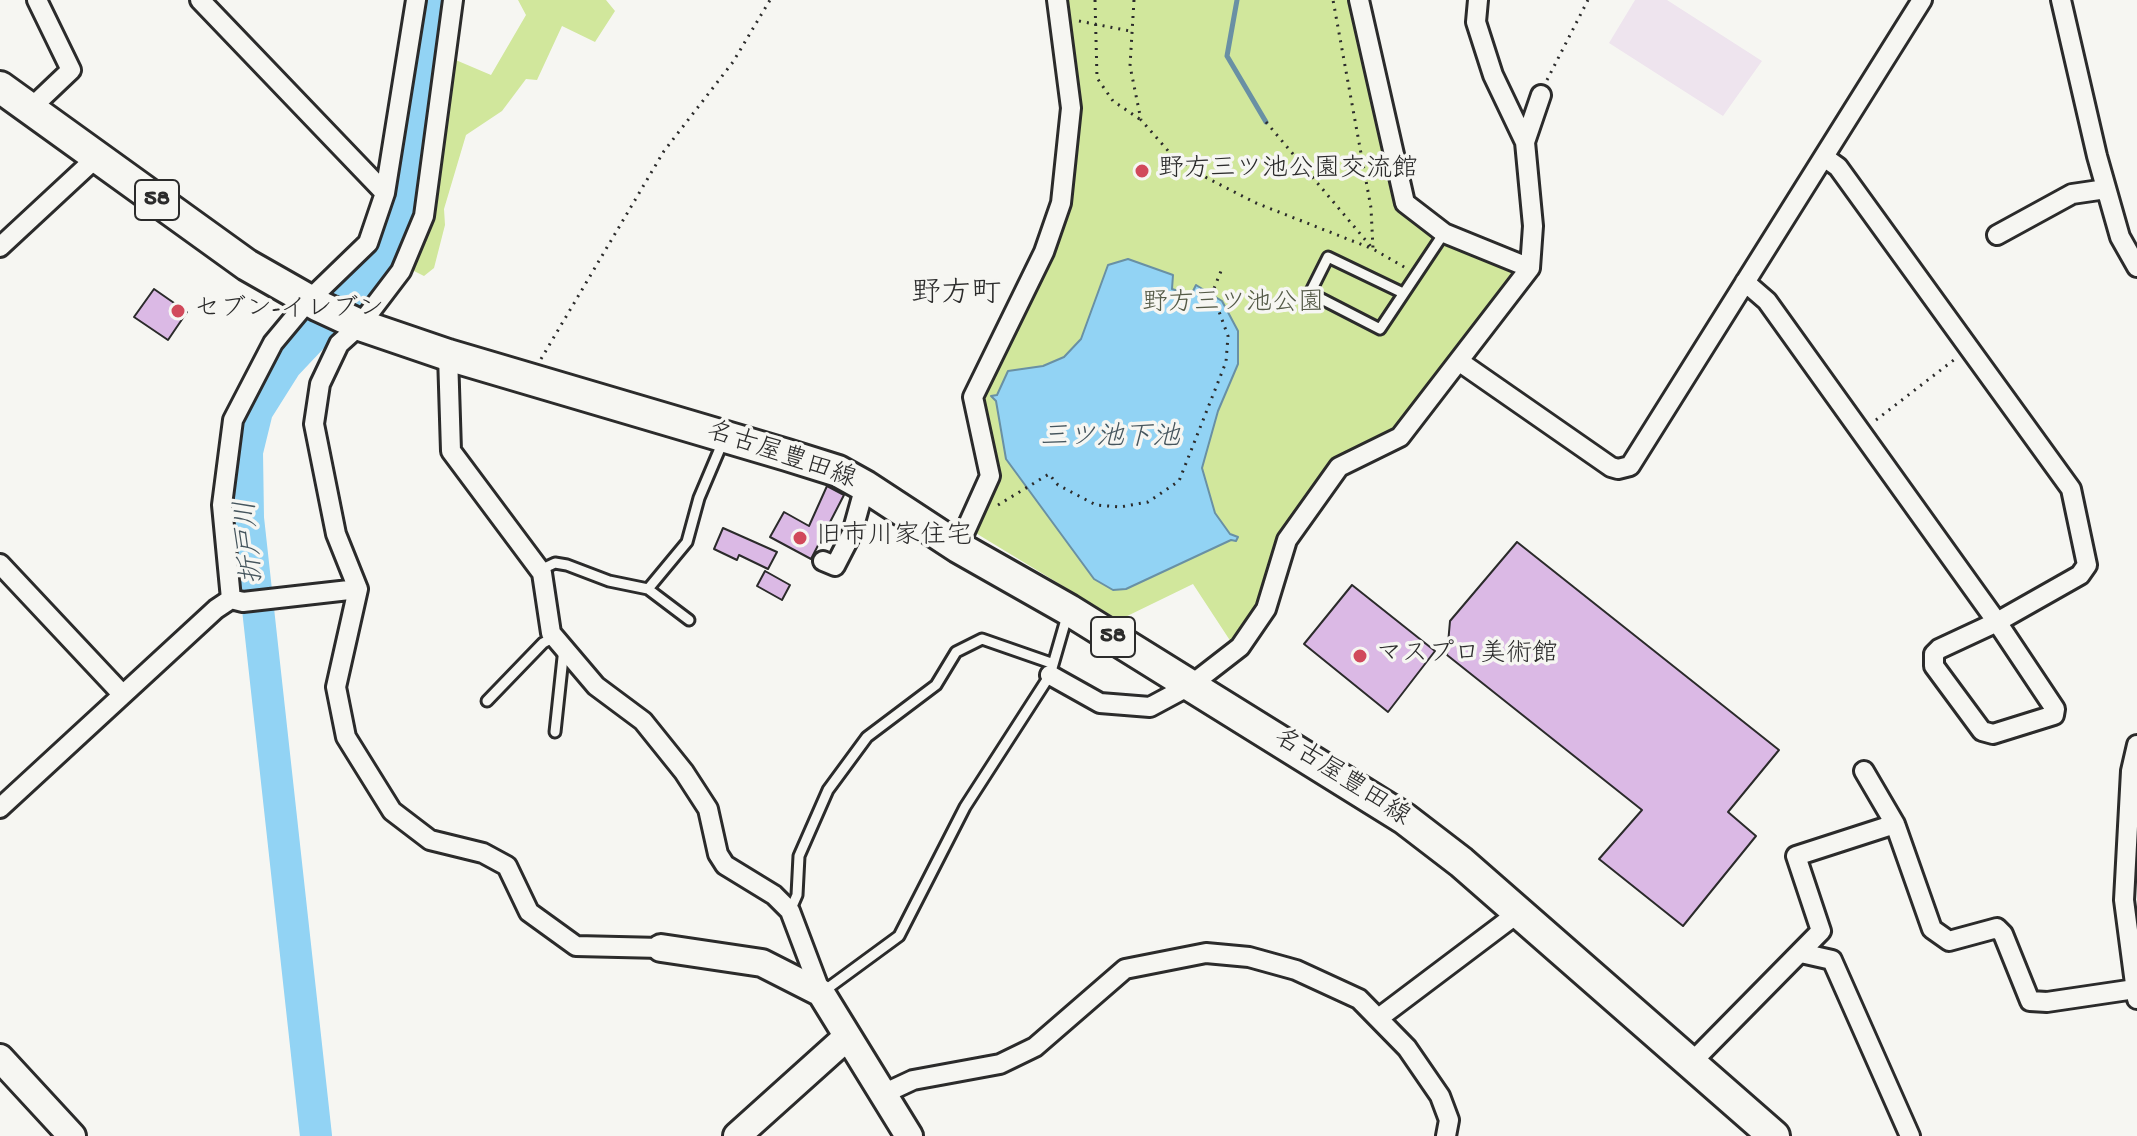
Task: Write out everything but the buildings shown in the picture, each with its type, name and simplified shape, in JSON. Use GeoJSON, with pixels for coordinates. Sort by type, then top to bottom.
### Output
{"type":"FeatureCollection","features":[{"type":"Feature","properties":{"kind":"main road","name":"名古屋豊田線"},"geometry":{"type":"LineString","coordinates":[[0,87],[247,265],[314,304],[356,323],[448,355],[838,471],[865,486],[958,547],[1069,610],[1405,819],[1774,1136]]}},
{"type":"Feature","properties":{"kind":"street"},"geometry":{"type":"LineString","coordinates":[[31,108],[71,70],[37,0]]}},
{"type":"Feature","properties":{"kind":"street"},"geometry":{"type":"LineString","coordinates":[[200,0],[385,193]]}},
{"type":"Feature","properties":{"kind":"street"},"geometry":{"type":"LineString","coordinates":[[237,600],[222,505],[233,420],[273,343],[314,304],[368,243],[385,193],[416,0]]}},
{"type":"Feature","properties":{"kind":"street"},"geometry":{"type":"LineString","coordinates":[[453,0],[424,216],[401,271],[356,323],[327,364],[320,384],[314,424],[336,534],[358,589],[336,687],[346,737],[392,811],[430,840],[483,853],[507,866],[529,912],[576,946],[661,948],[762,963],[821,993]]}},
{"type":"Feature","properties":{"kind":"street"},"geometry":{"type":"LineString","coordinates":[[1359,0],[1405,203],[1444,233],[1530,268]]}},
{"type":"Feature","properties":{"kind":"street"},"geometry":{"type":"LineString","coordinates":[[1050,669],[1100,703],[1150,707],[1191,685],[1240,647],[1266,609],[1287,540],[1339,467],[1400,437],[1530,268],[1533,226],[1525,142],[1493,75],[1476,22],[1478,0]]}},
{"type":"Feature","properties":{"kind":"street"},"geometry":{"type":"LineString","coordinates":[[1460,362],[1618,469],[1630,466],[1922,0]]}},
{"type":"Feature","properties":{"kind":"street"},"geometry":{"type":"LineString","coordinates":[[2061,0],[2106,189],[2120,237],[2137,267]]}},
{"type":"Feature","properties":{"kind":"street"},"geometry":{"type":"LineString","coordinates":[[958,547],[990,476],[973,397],[1038,266],[1061,203],[1071,108],[1058,8]]}},
{"type":"Feature","properties":{"kind":"street"},"geometry":{"type":"LineString","coordinates":[[1525,142],[1541,95]]}},
{"type":"Feature","properties":{"kind":"street"},"geometry":{"type":"LineString","coordinates":[[0,247],[97,157]]}},
{"type":"Feature","properties":{"kind":"street"},"geometry":{"type":"LineString","coordinates":[[1745,282],[1767,301],[1862,432],[1997,622],[2055,709],[2054,715],[1993,734],[1982,731],[1934,666],[1934,654],[1997,622],[2080,575],[2087,565],[2071,489],[1838,167],[1824,157]]}},
{"type":"Feature","properties":{"kind":"street"},"geometry":{"type":"LineString","coordinates":[[1997,235],[2072,194],[2106,189]]}},
{"type":"Feature","properties":{"kind":"street"},"geometry":{"type":"LineString","coordinates":[[448,355],[451,451],[539,570],[545,610],[559,643],[596,686],[643,721],[684,772],[708,809],[718,854],[725,865],[774,895],[790,911],[821,993],[909,1136]]}},
{"type":"Feature","properties":{"kind":"street"},"geometry":{"type":"LineString","coordinates":[[823,561],[835,566],[852,533],[865,486]]}},
{"type":"Feature","properties":{"kind":"street"},"geometry":{"type":"LineString","coordinates":[[0,564],[122,694]]}},
{"type":"Feature","properties":{"kind":"street"},"geometry":{"type":"LineString","coordinates":[[0,808],[122,694],[237,600],[358,589]]}},
{"type":"Feature","properties":{"kind":"street"},"geometry":{"type":"LineString","coordinates":[[1864,771],[1895,824],[1932,929],[1949,941],[1997,928],[2003,934],[2030,1001],[2136,994],[2124,900],[2131,771],[2137,745]]}},
{"type":"Feature","properties":{"kind":"street"},"geometry":{"type":"LineString","coordinates":[[1690,1064],[1821,931],[1796,856],[1895,824]]}},
{"type":"Feature","properties":{"kind":"street"},"geometry":{"type":"LineString","coordinates":[[1380,1017],[1518,913]]}},
{"type":"Feature","properties":{"kind":"street"},"geometry":{"type":"LineString","coordinates":[[883,1094],[913,1080],[1000,1064],[1035,1047],[1125,969],[1169,957],[1206,953],[1249,957],[1296,970],[1359,999],[1380,1017],[1407,1048],[1440,1096],[1449,1120],[1446,1136]]}},
{"type":"Feature","properties":{"kind":"street"},"geometry":{"type":"LineString","coordinates":[[1801,953],[1832,960],[1910,1136]]}},
{"type":"Feature","properties":{"kind":"street"},"geometry":{"type":"LineString","coordinates":[[737,1136],[847,1037]]}},
{"type":"Feature","properties":{"kind":"street"},"geometry":{"type":"LineString","coordinates":[[0,1058],[72,1136]]}},
{"type":"Feature","properties":{"kind":"lane"},"geometry":{"type":"LineString","coordinates":[[1403,293],[1328,257],[1310,293],[1380,329],[1444,233]]}},
{"type":"Feature","properties":{"kind":"lane"},"geometry":{"type":"LineString","coordinates":[[648,589],[687,542],[699,498],[725,436]]}},
{"type":"Feature","properties":{"kind":"lane"},"geometry":{"type":"LineString","coordinates":[[539,570],[555,563],[567,565],[609,581],[648,589],[689,620]]}},
{"type":"Feature","properties":{"kind":"lane"},"geometry":{"type":"LineString","coordinates":[[821,993],[899,936],[965,807],[1050,669],[1069,610]]}},
{"type":"Feature","properties":{"kind":"lane"},"geometry":{"type":"LineString","coordinates":[[790,911],[797,895],[799,856],[828,790],[867,737],[936,685],[956,652],[982,639],[1050,669]]}},
{"type":"Feature","properties":{"kind":"lane"},"geometry":{"type":"LineString","coordinates":[[487,701],[515,670],[559,643]]}},
{"type":"Feature","properties":{"kind":"lane"},"geometry":{"type":"LineString","coordinates":[[555,732],[559,643]]}},
{"type":"Feature","properties":{"kind":"path"},"geometry":{"type":"LineString","coordinates":[[530,380],[664,151],[733,62],[770,0]]}},
{"type":"Feature","properties":{"kind":"path"},"geometry":{"type":"LineString","coordinates":[[1095,0],[1099,24],[1097,78],[1113,101],[1141,120],[1170,153],[1207,178],[1256,203],[1373,249],[1406,268],[1413,258]]}},
{"type":"Feature","properties":{"kind":"path"},"geometry":{"type":"LineString","coordinates":[[1134,0],[1130,66],[1141,120]]}},
{"type":"Feature","properties":{"kind":"path"},"geometry":{"type":"LineString","coordinates":[[1333,0],[1371,208],[1373,249]]}},
{"type":"Feature","properties":{"kind":"path"},"geometry":{"type":"LineString","coordinates":[[1541,95],[1568,34],[1588,0]]}},
{"type":"Feature","properties":{"kind":"path"},"geometry":{"type":"LineString","coordinates":[[1058,8],[1099,24],[1132,31]]}},
{"type":"Feature","properties":{"kind":"path"},"geometry":{"type":"LineString","coordinates":[[1266,122],[1373,249]]}},
{"type":"Feature","properties":{"kind":"path"},"geometry":{"type":"LineString","coordinates":[[981,496],[999,505],[1049,474],[1058,485],[1096,505],[1120,507],[1148,502],[1179,481],[1191,460],[1228,353],[1228,336],[1217,306],[1209,301],[1223,266]]}},
{"type":"Feature","properties":{"kind":"path"},"geometry":{"type":"LineString","coordinates":[[1862,432],[1968,349]]}},
{"type":"Feature","properties":{"kind":"shaded area"},"geometry":{"type":"Polygon","coordinates":[[[1635,0],[1667,0],[1762,61],[1723,116],[1609,43],[1635,0]]]}},
{"type":"Feature","properties":{"kind":"green space"},"geometry":{"type":"Polygon","coordinates":[[[518,0],[606,0],[615,11],[595,42],[562,26],[537,80],[526,79],[502,111],[466,135],[444,209],[445,225],[434,268],[424,276],[410,269],[451,58],[491,75],[526,15],[518,0]]]}},
{"type":"Feature","properties":{"kind":"green space","name":"野方三ツ池公園"},"geometry":{"type":"Polygon","coordinates":[[[1067,0],[1351,0],[1396,209],[1443,243],[1515,270],[1397,432],[1334,463],[1261,605],[1231,642],[1193,584],[1119,620],[974,532],[1001,480],[981,397],[1053,253],[1068,205],[1077,105],[1067,0]]]}},
{"type":"Feature","properties":{"kind":"water","name":"三ツ池下池"},"geometry":{"type":"Polygon","coordinates":[[[1128,259],[1173,275],[1172,289],[1191,295],[1196,285],[1222,301],[1238,331],[1238,364],[1218,411],[1202,468],[1215,513],[1230,534],[1238,537],[1236,541],[1231,540],[1126,589],[1113,590],[1094,579],[1006,459],[996,401],[991,396],[997,395],[1008,371],[1043,366],[1064,357],[1081,339],[1108,265],[1128,259]]]}},
{"type":"Feature","properties":{"kind":"waterway","name":"折戸川"},"geometry":{"type":"LineString","coordinates":[[316,1136],[248,518],[247,452],[257,411],[286,365],[387,258],[401,217],[436,0]]}},
{"type":"Feature","properties":{"kind":"waterway"},"geometry":{"type":"LineString","coordinates":[[1237,0],[1227,56],[1266,122]]}},
{"type":"Feature","properties":{"kind":"place","name":"野方三ツ池公園交流館"},"geometry":{"type":"Point","coordinates":[1142,171]}},
{"type":"Feature","properties":{"kind":"place","name":"セブン-イレブン"},"geometry":{"type":"Point","coordinates":[178,311]}},
{"type":"Feature","properties":{"kind":"place","name":"旧市川家住宅"},"geometry":{"type":"Point","coordinates":[800,538]}},
{"type":"Feature","properties":{"kind":"place","name":"マスプロ美術館"},"geometry":{"type":"Point","coordinates":[1360,656]}},
{"type":"Feature","properties":{"kind":"district","name":"野方町"},"geometry":{"type":"Point","coordinates":[956,296]}}]}
